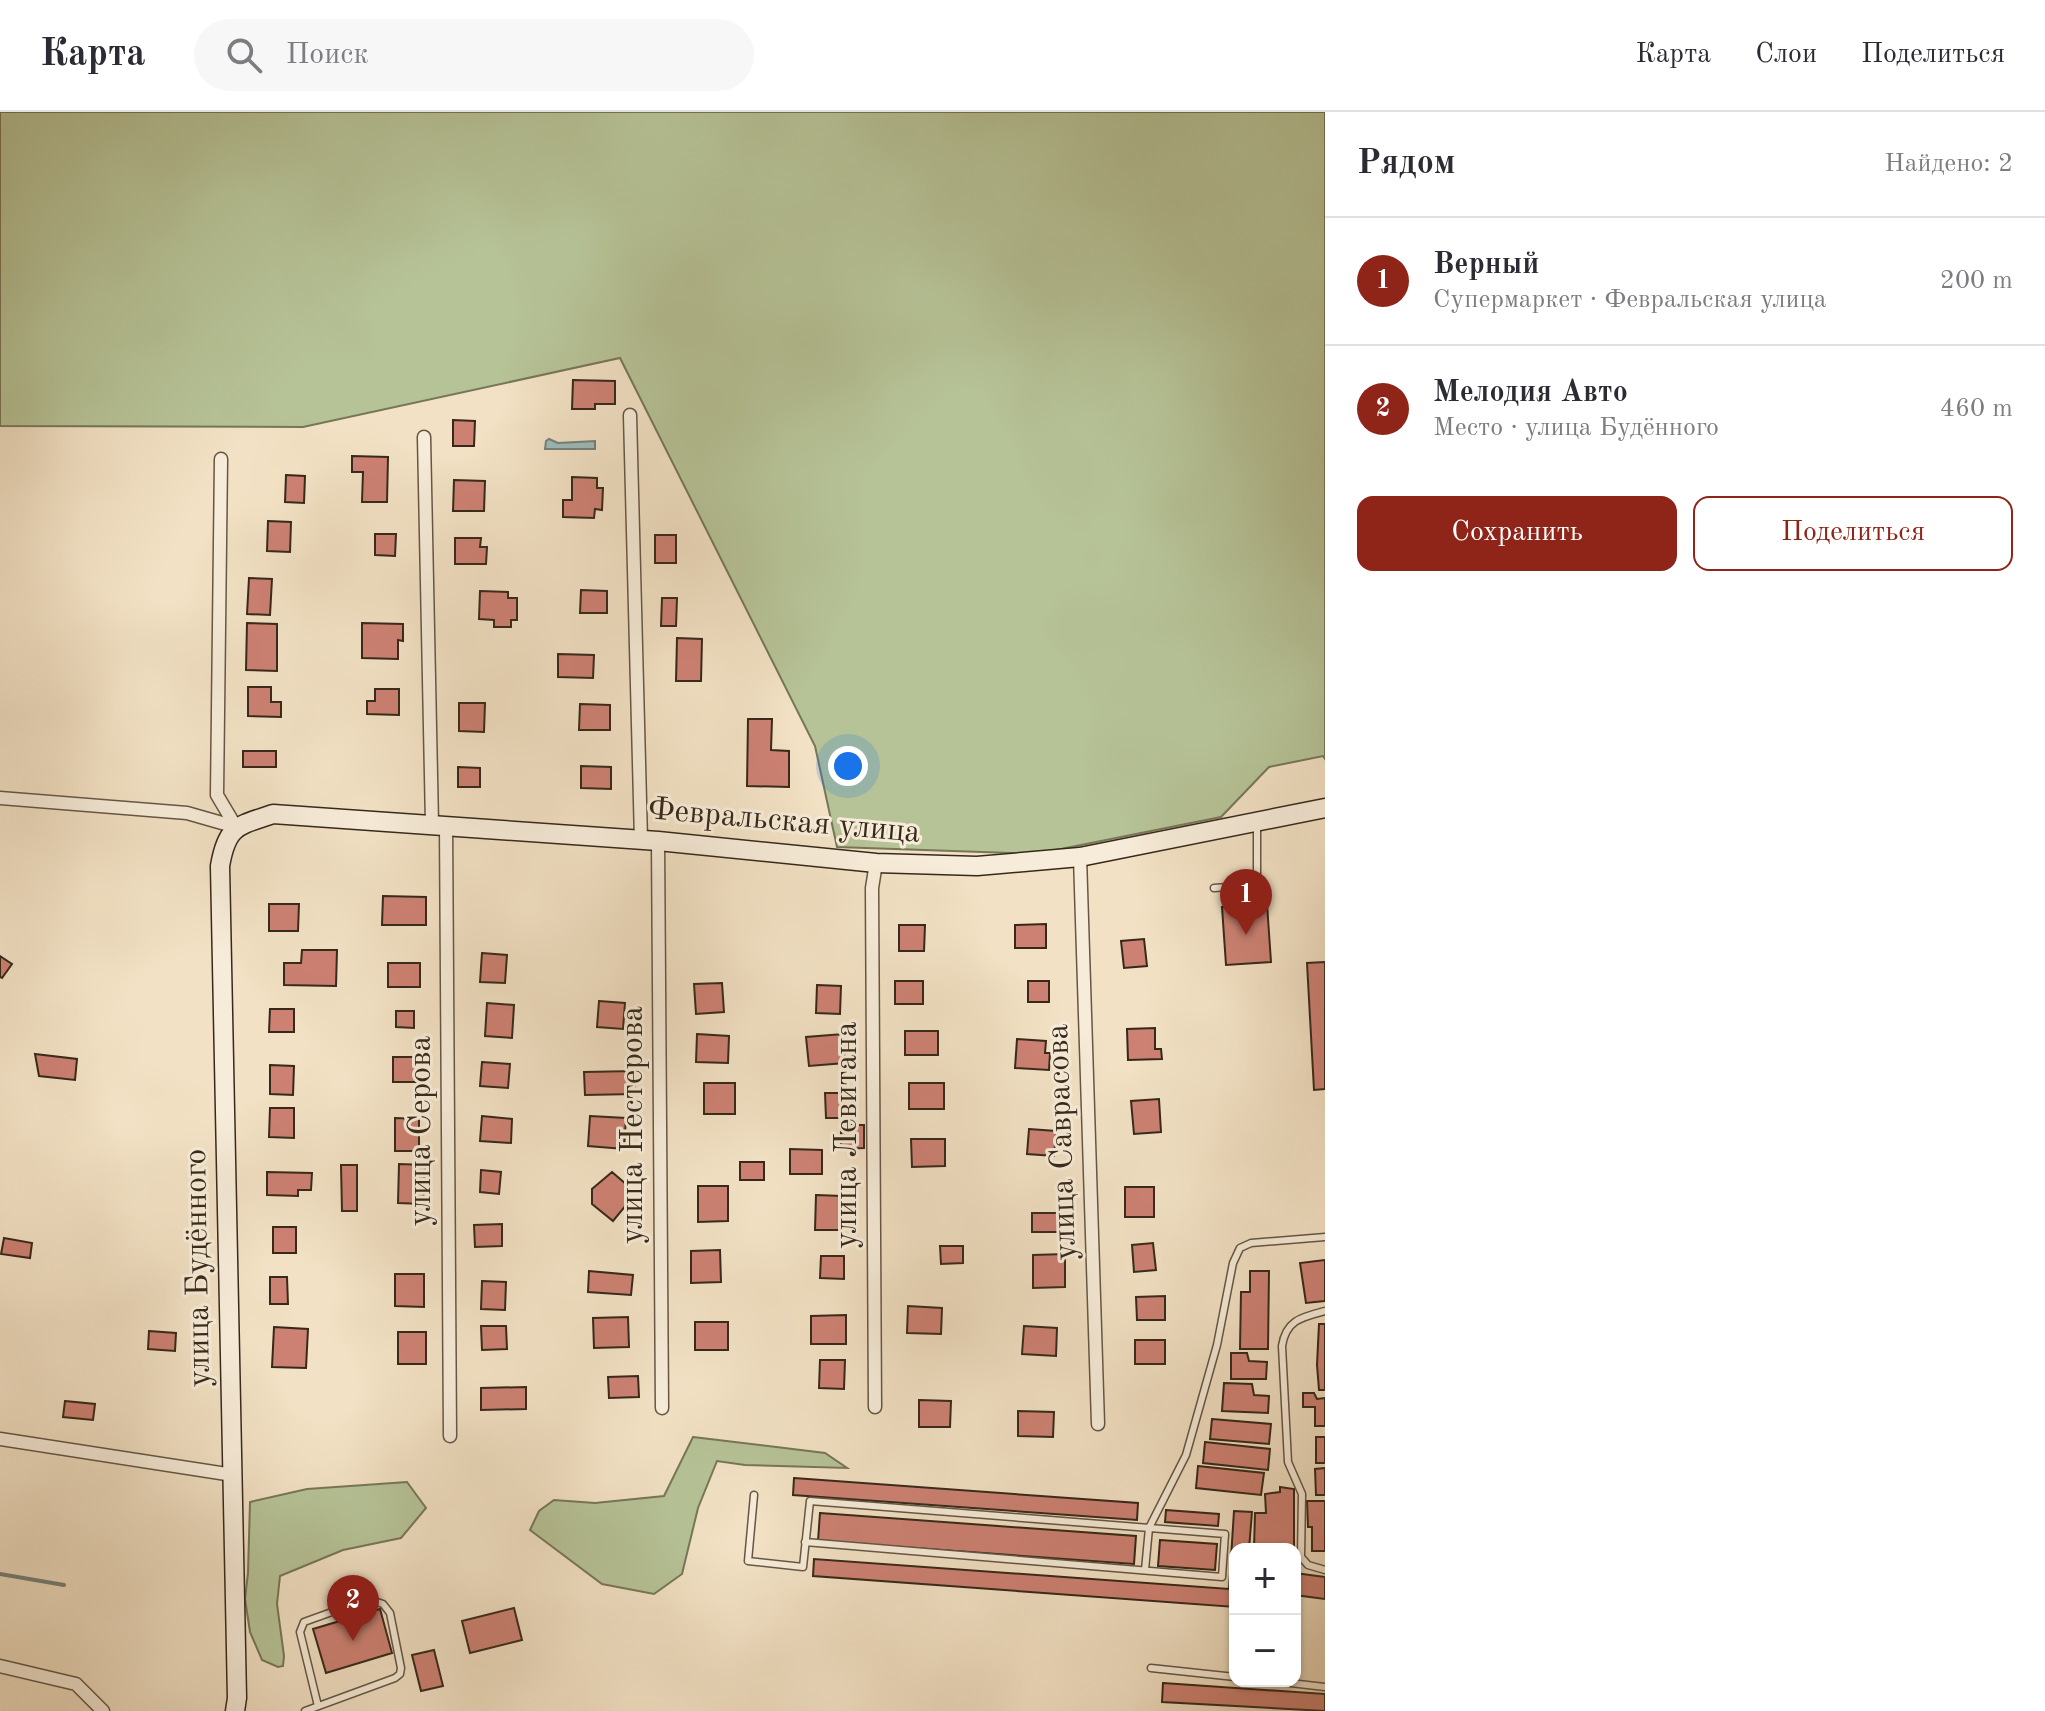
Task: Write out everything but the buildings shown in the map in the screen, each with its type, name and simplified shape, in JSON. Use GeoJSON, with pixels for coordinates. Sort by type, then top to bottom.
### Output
{"type":"FeatureCollection","features":[{"type":"Feature","properties":{"kind":"main road","name":"Февральская улица"},"geometry":{"type":"LineString","coordinates":[[236,827],[273,814],[650,841],[876,863],[977,866],[1080,857],[1325,808]]}},
{"type":"Feature","properties":{"kind":"main road","name":"улица Будённого"},"geometry":{"type":"LineString","coordinates":[[235,1711],[220,866],[224,846],[236,827]]}},
{"type":"Feature","properties":{"kind":"street","name":"улица Нестерова"},"geometry":{"type":"LineString","coordinates":[[630,415],[650,841],[662,1408]]}},
{"type":"Feature","properties":{"kind":"street","name":"улица Серова"},"geometry":{"type":"LineString","coordinates":[[424,437],[439,824],[450,1436]]}},
{"type":"Feature","properties":{"kind":"street"},"geometry":{"type":"LineString","coordinates":[[221,459],[217,795],[236,827]]}},
{"type":"Feature","properties":{"kind":"street"},"geometry":{"type":"LineString","coordinates":[[0,798],[187,813],[236,827]]}},
{"type":"Feature","properties":{"kind":"street","name":"улица Саврасова"},"geometry":{"type":"LineString","coordinates":[[1080,857],[1098,1424]]}},
{"type":"Feature","properties":{"kind":"street","name":"улица Левитана"},"geometry":{"type":"LineString","coordinates":[[875,1407],[872,888],[876,863]]}},
{"type":"Feature","properties":{"kind":"street"},"geometry":{"type":"LineString","coordinates":[[0,1439],[233,1475]]}},
{"type":"Feature","properties":{"kind":"street"},"geometry":{"type":"LineString","coordinates":[[0,1666],[76,1684],[103,1711]]}},
{"type":"Feature","properties":{"kind":"lane"},"geometry":{"type":"LineString","coordinates":[[1214,888],[1257,885],[1258,822]]}},
{"type":"Feature","properties":{"kind":"lane"},"geometry":{"type":"LineString","coordinates":[[1145,1570],[1149,1528],[1186,1455],[1217,1345],[1233,1263],[1240,1248],[1251,1243],[1325,1237]]}},
{"type":"Feature","properties":{"kind":"lane"},"geometry":{"type":"LineString","coordinates":[[1325,1311],[1295,1320],[1286,1330],[1282,1346],[1288,1462],[1302,1494],[1301,1557],[1308,1565],[1325,1570]]}},
{"type":"Feature","properties":{"kind":"lane"},"geometry":{"type":"LineString","coordinates":[[754,1495],[748,1561],[803,1567],[805,1542],[810,1501],[1225,1534],[1222,1577],[805,1542]]}},
{"type":"Feature","properties":{"kind":"lane"},"geometry":{"type":"LineString","coordinates":[[305,1711],[318,1706],[400,1674],[390,1613],[383,1604],[368,1599],[304,1622],[300,1632],[318,1706]]}},
{"type":"Feature","properties":{"kind":"lane"},"geometry":{"type":"LineString","coordinates":[[1151,1668],[1229,1676]]}},
{"type":"Feature","properties":{"kind":"lane"},"geometry":{"type":"LineString","coordinates":[[1301,1684],[1325,1687]]}},
{"type":"Feature","properties":{"kind":"green space"},"geometry":{"type":"Polygon","coordinates":[[[0,112],[1325,112],[1325,759],[1323,756],[1269,767],[1221,817],[1036,854],[837,847],[815,746],[620,358],[303,427],[0,426],[0,112]]]}},
{"type":"Feature","properties":{"kind":"green space"},"geometry":{"type":"Polygon","coordinates":[[[693,1437],[825,1453],[847,1468],[745,1465],[717,1461],[698,1508],[682,1574],[654,1594],[602,1584],[530,1530],[539,1511],[554,1500],[595,1503],[664,1496],[693,1437]]]}},
{"type":"Feature","properties":{"kind":"green space"},"geometry":{"type":"Polygon","coordinates":[[[407,1482],[426,1508],[401,1538],[343,1550],[280,1576],[277,1604],[283,1666],[262,1660],[250,1632],[245,1599],[250,1502],[307,1489],[407,1482]]]}},
{"type":"Feature","properties":{"kind":"water"},"geometry":{"type":"Polygon","coordinates":[[[549,439],[558,443],[595,441],[595,449],[545,449],[549,439]]]}},
{"type":"Feature","properties":{"kind":"waterway"},"geometry":{"type":"LineString","coordinates":[[0,1574],[64,1585]]}},
{"type":"Feature","properties":{"kind":"place","name":"Верный"},"geometry":{"type":"Point","coordinates":[1246,935]}},
{"type":"Feature","properties":{"kind":"place","name":"Мелодия Авто"},"geometry":{"type":"Point","coordinates":[353,1641]}}]}
